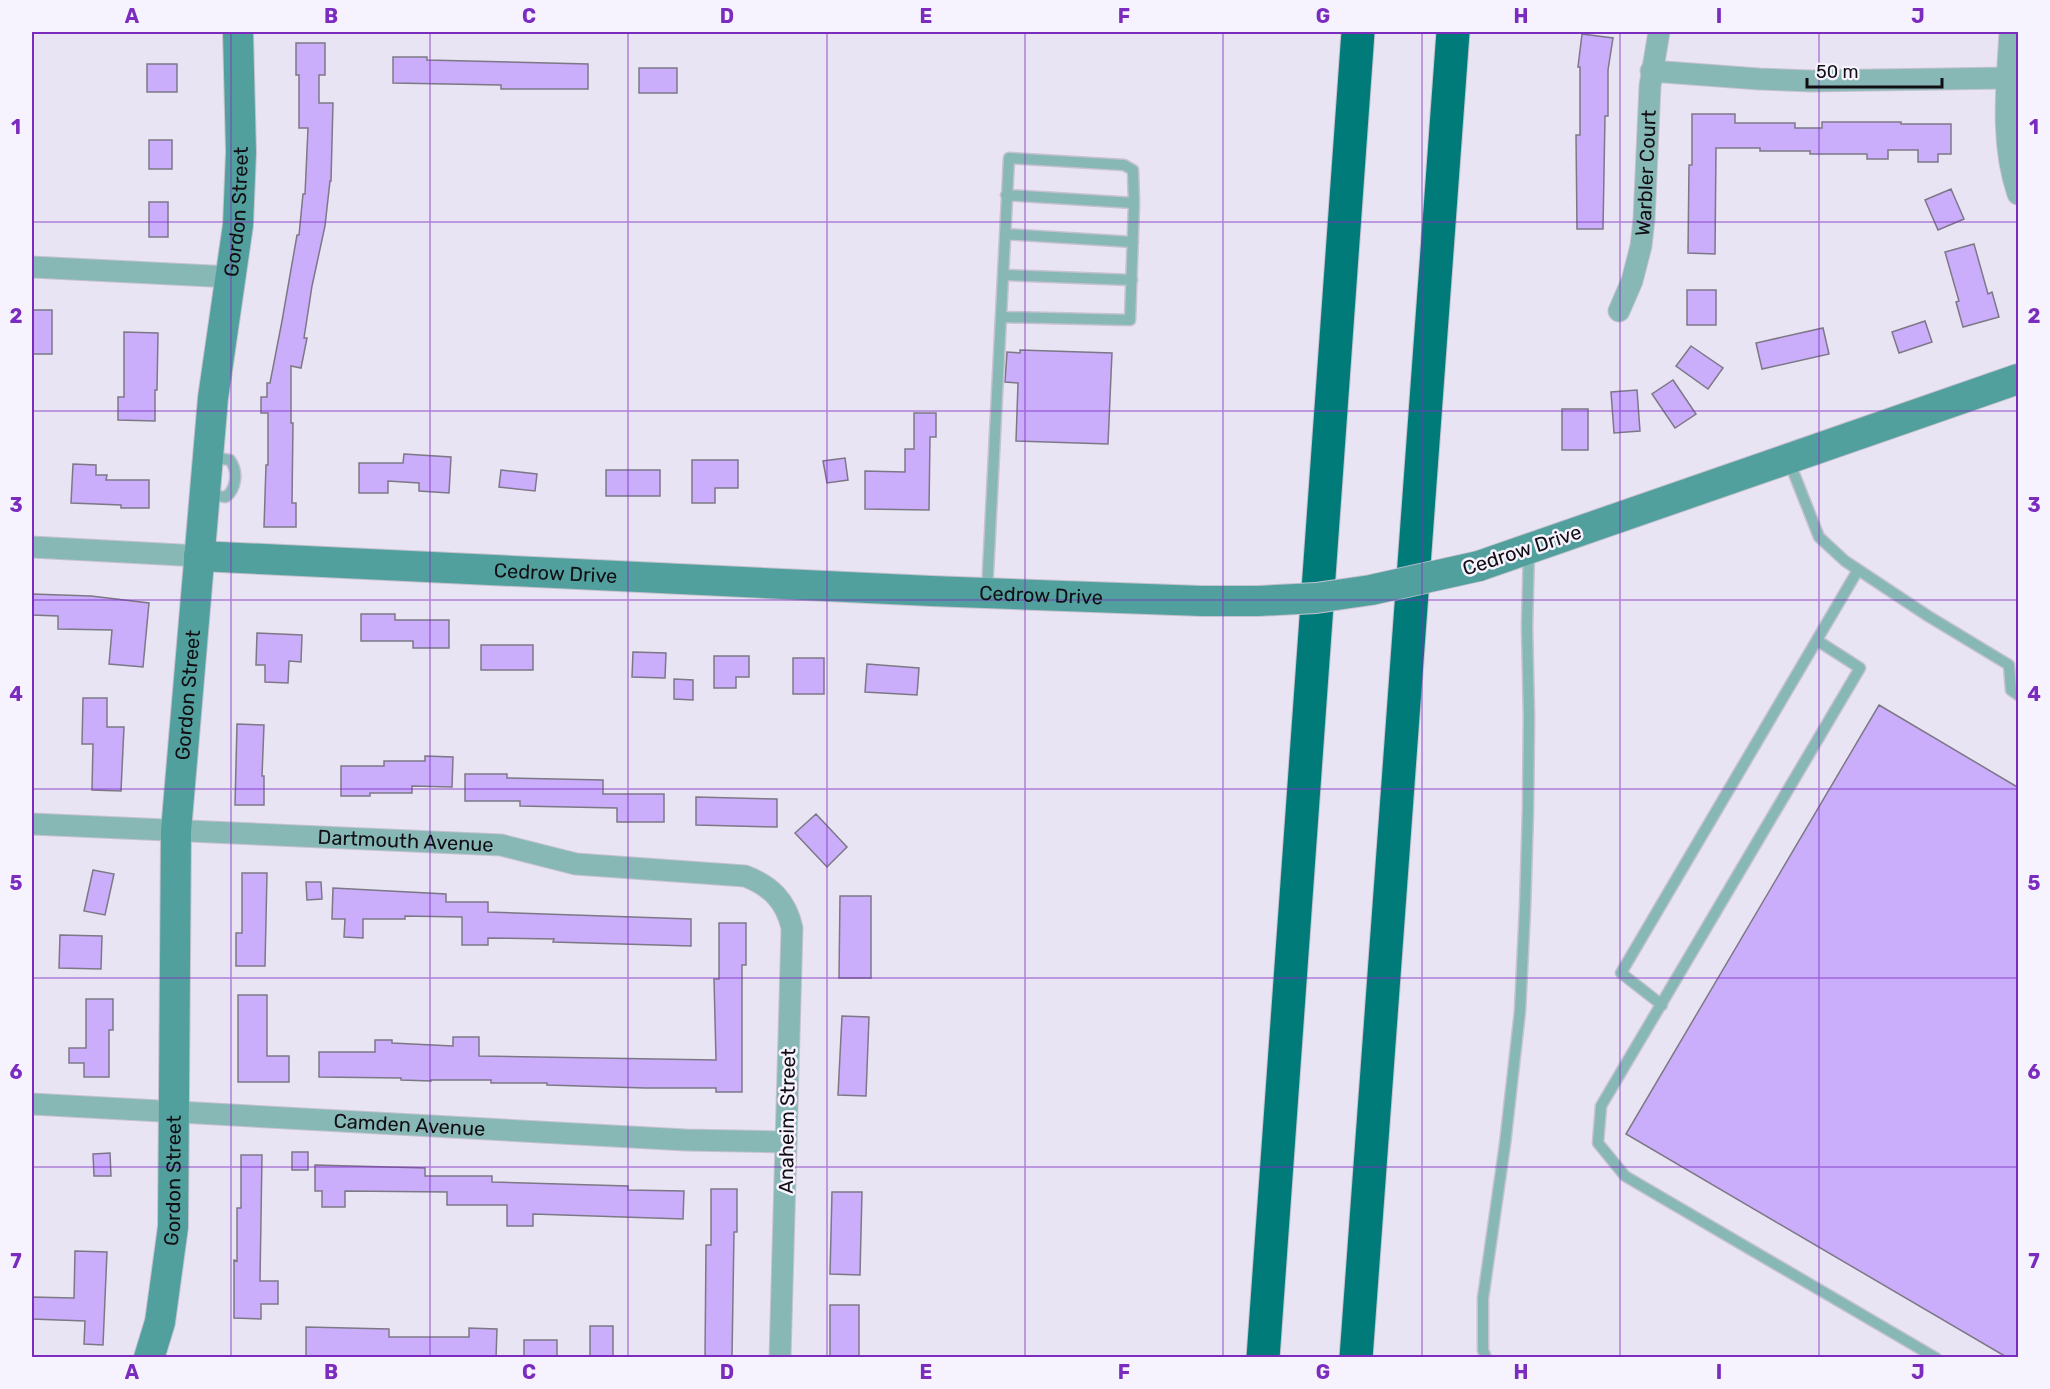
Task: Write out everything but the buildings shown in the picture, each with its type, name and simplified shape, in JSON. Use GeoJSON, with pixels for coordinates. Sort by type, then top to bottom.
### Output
{"type":"FeatureCollection","features":[{"type":"Feature","properties":{"kind":"highway"},"geometry":{"type":"LineString","coordinates":[[1263,1358],[1359,32]]}},
{"type":"Feature","properties":{"kind":"highway"},"geometry":{"type":"LineString","coordinates":[[1356,1358],[1452,32]]}},
{"type":"Feature","properties":{"kind":"street","name":"Gordon Street"},"geometry":{"type":"LineString","coordinates":[[149,1358],[160,1322],[173,1227],[172,1112],[176,831],[207,457],[241,182],[238,32]]}},
{"type":"Feature","properties":{"kind":"street","name":"Warbler Court"},"geometry":{"type":"LineString","coordinates":[[1619,311],[1632,281],[1641,246],[1651,71],[1659,32]]}},
{"type":"Feature","properties":{"kind":"street"},"geometry":{"type":"LineString","coordinates":[[2010,32],[2006,118],[2011,171],[2019,194]]}},
{"type":"Feature","properties":{"kind":"street"},"geometry":{"type":"LineString","coordinates":[[1651,71],[1759,80],[2007,78]]}},
{"type":"Feature","properties":{"kind":"street"},"geometry":{"type":"LineString","coordinates":[[32,267],[231,277]]}},
{"type":"Feature","properties":{"kind":"street","name":"Cedrow Drive"},"geometry":{"type":"LineString","coordinates":[[32,547],[987,593],[1202,601],[1316,598],[1371,590],[1479,566],[2019,380]]}},
{"type":"Feature","properties":{"kind":"street","name":"Dartmouth Avenue"},"geometry":{"type":"LineString","coordinates":[[32,824],[501,845],[576,864],[745,876],[760,882],[772,891]]}},
{"type":"Feature","properties":{"kind":"street","name":"Anaheim Street"},"geometry":{"type":"LineString","coordinates":[[772,891],[782,901],[792,928],[780,1358]]}},
{"type":"Feature","properties":{"kind":"street","name":"Camden Avenue"},"geometry":{"type":"LineString","coordinates":[[32,1104],[686,1140],[786,1142]]}},
{"type":"Feature","properties":{"kind":"lane"},"geometry":{"type":"LineString","coordinates":[[987,593],[1001,316],[1004,275],[1006,195],[1009,158],[1124,165],[1133,170],[1130,320],[1001,316]]}},
{"type":"Feature","properties":{"kind":"lane"},"geometry":{"type":"LineString","coordinates":[[1006,195],[1134,203]]}},
{"type":"Feature","properties":{"kind":"lane"},"geometry":{"type":"LineString","coordinates":[[1005,234],[1133,242]]}},
{"type":"Feature","properties":{"kind":"lane"},"geometry":{"type":"LineString","coordinates":[[1004,275],[1132,280]]}},
{"type":"Feature","properties":{"kind":"lane"},"geometry":{"type":"LineString","coordinates":[[1788,459],[1819,537],[1858,570],[2009,665],[2011,690],[2019,695]]}},
{"type":"Feature","properties":{"kind":"lane"},"geometry":{"type":"LineString","coordinates":[[1486,1358],[1483,1350],[1483,1298],[1506,1144],[1520,1011],[1529,717],[1527,626],[1529,549]]}},
{"type":"Feature","properties":{"kind":"lane"},"geometry":{"type":"LineString","coordinates":[[1662,1005],[1621,974],[1858,570]]}},
{"type":"Feature","properties":{"kind":"lane"},"geometry":{"type":"LineString","coordinates":[[1818,641],[1860,668],[1601,1106],[1598,1143],[1625,1176],[1936,1358]]}}]}
